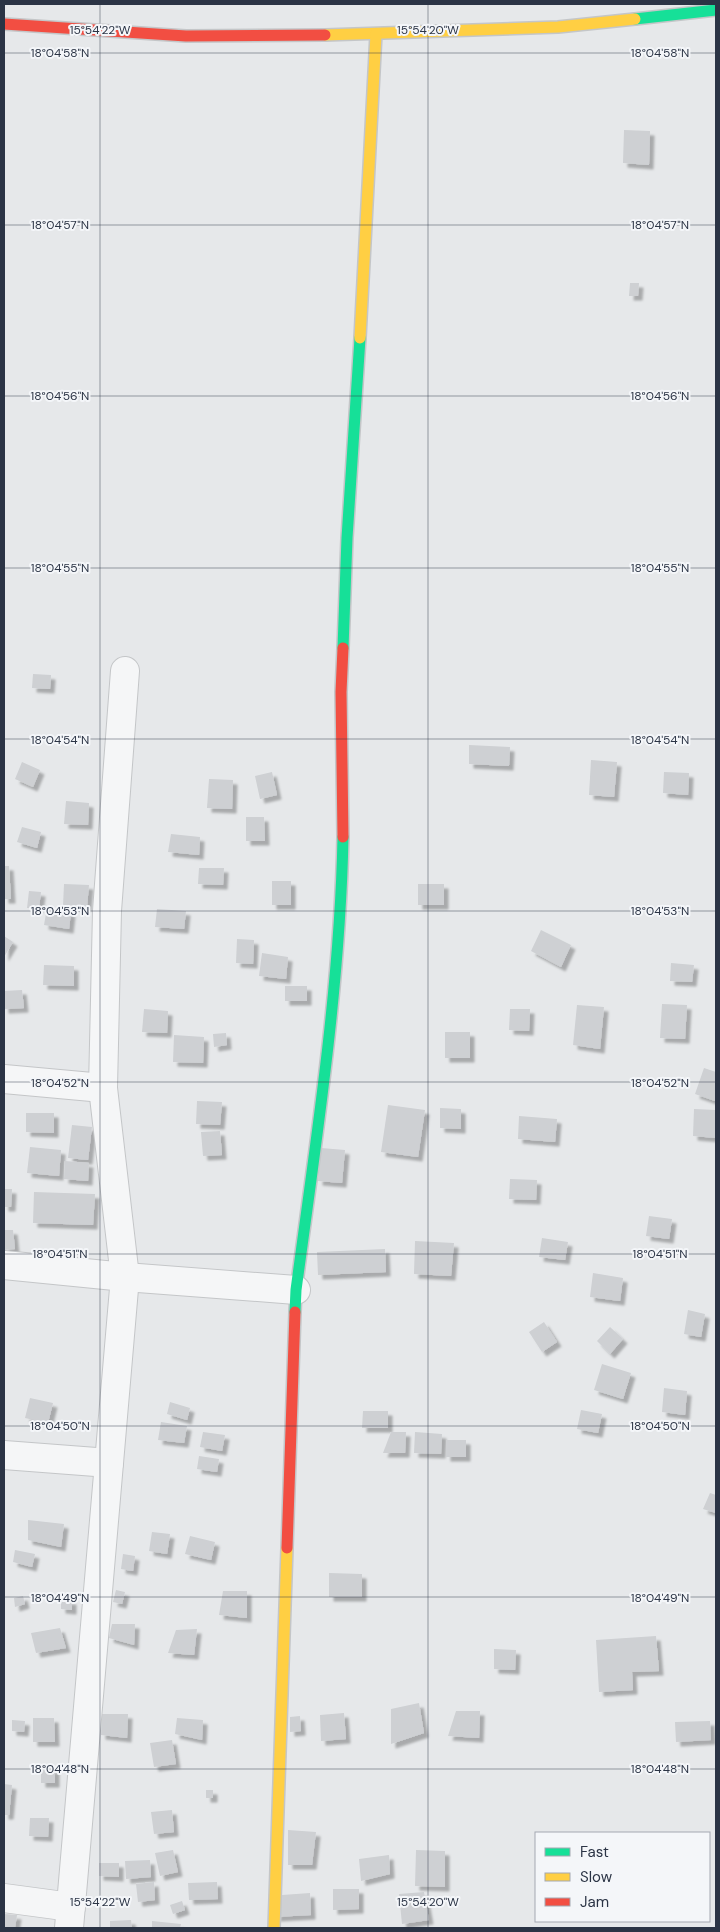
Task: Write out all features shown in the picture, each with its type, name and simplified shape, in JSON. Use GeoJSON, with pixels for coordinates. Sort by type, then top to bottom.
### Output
{"type":"FeatureCollection","features":[{"type":"Feature","properties":{"kind":"street"},"geometry":{"type":"LineString","coordinates":[[4,24],[186,36],[376,34],[558,28],[716,10]]}},
{"type":"Feature","properties":{"kind":"street"},"geometry":{"type":"LineString","coordinates":[[274,1928],[296,1290],[330,1031],[342,900],[344,803],[341,692],[347,538],[355,444],[376,34]]}},
{"type":"Feature","properties":{"kind":"street"},"geometry":{"type":"LineString","coordinates":[[4,1898],[70,1918],[125,1277],[103,1088],[107,911],[125,670]]}},
{"type":"Feature","properties":{"kind":"street"},"geometry":{"type":"LineString","coordinates":[[4,1079],[103,1088]]}},
{"type":"Feature","properties":{"kind":"street"},"geometry":{"type":"LineString","coordinates":[[4,1265],[125,1277],[296,1290]]}},
{"type":"Feature","properties":{"kind":"street"},"geometry":{"type":"LineString","coordinates":[[4,1455],[109,1463]]}},
{"type":"Feature","properties":{"kind":"building"},"geometry":{"type":"Polygon","coordinates":[[[624,130],[650,131],[649,165],[623,163],[624,130]]]}},
{"type":"Feature","properties":{"kind":"building"},"geometry":{"type":"Polygon","coordinates":[[[630,283],[639,283],[638,296],[629,296],[630,283]]]}},
{"type":"Feature","properties":{"kind":"building"},"geometry":{"type":"Polygon","coordinates":[[[33,674],[51,675],[50,689],[32,688],[33,674]]]}},
{"type":"Feature","properties":{"kind":"building"},"geometry":{"type":"Polygon","coordinates":[[[469,745],[510,747],[509,766],[469,764],[469,745]]]}},
{"type":"Feature","properties":{"kind":"building"},"geometry":{"type":"Polygon","coordinates":[[[591,760],[617,762],[614,797],[589,795],[591,760]]]}},
{"type":"Feature","properties":{"kind":"building"},"geometry":{"type":"Polygon","coordinates":[[[22,762],[40,770],[33,787],[15,779],[22,762]]]}},
{"type":"Feature","properties":{"kind":"building"},"geometry":{"type":"Polygon","coordinates":[[[272,772],[277,795],[260,799],[255,776],[272,772]]]}},
{"type":"Feature","properties":{"kind":"building"},"geometry":{"type":"Polygon","coordinates":[[[664,772],[689,773],[688,795],[663,793],[664,772]]]}},
{"type":"Feature","properties":{"kind":"building"},"geometry":{"type":"Polygon","coordinates":[[[209,779],[233,780],[232,809],[207,808],[209,779]]]}},
{"type":"Feature","properties":{"kind":"building"},"geometry":{"type":"Polygon","coordinates":[[[66,801],[89,803],[88,825],[64,824],[66,801]]]}},
{"type":"Feature","properties":{"kind":"building"},"geometry":{"type":"Polygon","coordinates":[[[246,817],[264,817],[265,841],[246,841],[246,817]]]}},
{"type":"Feature","properties":{"kind":"building"},"geometry":{"type":"Polygon","coordinates":[[[22,827],[41,832],[37,848],[17,842],[22,827]]]}},
{"type":"Feature","properties":{"kind":"building"},"geometry":{"type":"Polygon","coordinates":[[[171,834],[200,837],[199,855],[168,852],[171,834]]]}},
{"type":"Feature","properties":{"kind":"building"},"geometry":{"type":"Polygon","coordinates":[[[4,866],[9,866],[11,899],[4,899],[4,866]]]}},
{"type":"Feature","properties":{"kind":"building"},"geometry":{"type":"Polygon","coordinates":[[[199,868],[224,868],[223,885],[198,884],[199,868]]]}},
{"type":"Feature","properties":{"kind":"building"},"geometry":{"type":"Polygon","coordinates":[[[272,881],[291,881],[291,905],[272,905],[272,881]]]}},
{"type":"Feature","properties":{"kind":"building"},"geometry":{"type":"Polygon","coordinates":[[[64,884],[89,885],[87,907],[63,906],[64,884]]]}},
{"type":"Feature","properties":{"kind":"building"},"geometry":{"type":"Polygon","coordinates":[[[418,884],[444,884],[444,905],[418,905],[418,884]]]}},
{"type":"Feature","properties":{"kind":"building"},"geometry":{"type":"Polygon","coordinates":[[[29,891],[41,892],[39,908],[27,908],[29,891]]]}},
{"type":"Feature","properties":{"kind":"building"},"geometry":{"type":"Polygon","coordinates":[[[47,908],[71,912],[69,929],[44,925],[47,908]]]}},
{"type":"Feature","properties":{"kind":"building"},"geometry":{"type":"Polygon","coordinates":[[[157,909],[186,911],[184,929],[155,927],[157,909]]]}},
{"type":"Feature","properties":{"kind":"building"},"geometry":{"type":"Polygon","coordinates":[[[541,930],[571,945],[561,967],[531,951],[541,930]]]}},
{"type":"Feature","properties":{"kind":"building"},"geometry":{"type":"Polygon","coordinates":[[[4,936],[13,942],[4,957],[4,936]]]}},
{"type":"Feature","properties":{"kind":"building"},"geometry":{"type":"Polygon","coordinates":[[[237,939],[254,940],[253,964],[236,963],[237,939]]]}},
{"type":"Feature","properties":{"kind":"building"},"geometry":{"type":"Polygon","coordinates":[[[262,953],[288,957],[286,979],[259,976],[262,953]]]}},
{"type":"Feature","properties":{"kind":"building"},"geometry":{"type":"Polygon","coordinates":[[[671,963],[694,965],[692,982],[670,981],[671,963]]]}},
{"type":"Feature","properties":{"kind":"building"},"geometry":{"type":"Polygon","coordinates":[[[44,965],[74,966],[74,986],[43,985],[44,965]]]}},
{"type":"Feature","properties":{"kind":"building"},"geometry":{"type":"Polygon","coordinates":[[[285,986],[307,986],[307,1001],[285,1001],[285,986]]]}},
{"type":"Feature","properties":{"kind":"building"},"geometry":{"type":"Polygon","coordinates":[[[22,990],[24,1008],[4,1009],[4,991],[22,990]]]}},
{"type":"Feature","properties":{"kind":"building"},"geometry":{"type":"Polygon","coordinates":[[[662,1004],[687,1005],[685,1039],[660,1038],[662,1004]]]}},
{"type":"Feature","properties":{"kind":"building"},"geometry":{"type":"Polygon","coordinates":[[[577,1005],[604,1007],[600,1049],[573,1045],[577,1005]]]}},
{"type":"Feature","properties":{"kind":"building"},"geometry":{"type":"Polygon","coordinates":[[[144,1009],[168,1011],[167,1033],[142,1032],[144,1009]]]}},
{"type":"Feature","properties":{"kind":"building"},"geometry":{"type":"Polygon","coordinates":[[[510,1009],[530,1009],[529,1031],[509,1030],[510,1009]]]}},
{"type":"Feature","properties":{"kind":"building"},"geometry":{"type":"Polygon","coordinates":[[[445,1032],[470,1032],[470,1058],[445,1058],[445,1032]]]}},
{"type":"Feature","properties":{"kind":"building"},"geometry":{"type":"Polygon","coordinates":[[[226,1033],[227,1045],[214,1047],[213,1034],[226,1033]]]}},
{"type":"Feature","properties":{"kind":"building"},"geometry":{"type":"Polygon","coordinates":[[[174,1035],[204,1037],[203,1063],[173,1062],[174,1035]]]}},
{"type":"Feature","properties":{"kind":"building"},"geometry":{"type":"Polygon","coordinates":[[[704,1068],[716,1072],[715,1101],[695,1094],[704,1068]]]}},
{"type":"Feature","properties":{"kind":"building"},"geometry":{"type":"Polygon","coordinates":[[[197,1101],[222,1102],[220,1125],[196,1124],[197,1101]]]}},
{"type":"Feature","properties":{"kind":"building"},"geometry":{"type":"Polygon","coordinates":[[[388,1105],[425,1110],[418,1157],[381,1152],[388,1105]]]}},
{"type":"Feature","properties":{"kind":"building"},"geometry":{"type":"Polygon","coordinates":[[[440,1108],[461,1109],[461,1129],[440,1128],[440,1108]]]}},
{"type":"Feature","properties":{"kind":"building"},"geometry":{"type":"Polygon","coordinates":[[[694,1109],[716,1110],[716,1138],[693,1136],[694,1109]]]}},
{"type":"Feature","properties":{"kind":"building"},"geometry":{"type":"Polygon","coordinates":[[[26,1113],[54,1113],[54,1133],[26,1132],[26,1113]]]}},
{"type":"Feature","properties":{"kind":"building"},"geometry":{"type":"Polygon","coordinates":[[[519,1116],[557,1119],[555,1142],[518,1139],[519,1116]]]}},
{"type":"Feature","properties":{"kind":"building"},"geometry":{"type":"Polygon","coordinates":[[[72,1125],[92,1127],[88,1160],[68,1158],[72,1125]]]}},
{"type":"Feature","properties":{"kind":"building"},"geometry":{"type":"Polygon","coordinates":[[[220,1131],[222,1155],[203,1156],[201,1132],[220,1131]]]}},
{"type":"Feature","properties":{"kind":"building"},"geometry":{"type":"Polygon","coordinates":[[[30,1147],[61,1150],[59,1176],[27,1173],[30,1147]]]}},
{"type":"Feature","properties":{"kind":"building"},"geometry":{"type":"Polygon","coordinates":[[[321,1148],[345,1150],[342,1183],[318,1181],[321,1148]]]}},
{"type":"Feature","properties":{"kind":"building"},"geometry":{"type":"Polygon","coordinates":[[[65,1161],[89,1163],[88,1181],[64,1179],[65,1161]]]}},
{"type":"Feature","properties":{"kind":"building"},"geometry":{"type":"Polygon","coordinates":[[[510,1179],[537,1180],[536,1200],[509,1199],[510,1179]]]}},
{"type":"Feature","properties":{"kind":"building"},"geometry":{"type":"Polygon","coordinates":[[[4,1189],[12,1189],[11,1207],[4,1207],[4,1189]]]}},
{"type":"Feature","properties":{"kind":"building"},"geometry":{"type":"Polygon","coordinates":[[[34,1192],[95,1194],[93,1225],[33,1223],[34,1192]]]}},
{"type":"Feature","properties":{"kind":"building"},"geometry":{"type":"Polygon","coordinates":[[[649,1216],[672,1219],[669,1239],[646,1236],[649,1216]]]}},
{"type":"Feature","properties":{"kind":"building"},"geometry":{"type":"Polygon","coordinates":[[[4,1230],[13,1230],[15,1249],[4,1250],[4,1230]]]}},
{"type":"Feature","properties":{"kind":"building"},"geometry":{"type":"Polygon","coordinates":[[[542,1238],[568,1242],[565,1260],[539,1257],[542,1238]]]}},
{"type":"Feature","properties":{"kind":"building"},"geometry":{"type":"Polygon","coordinates":[[[415,1241],[454,1243],[451,1276],[414,1274],[415,1241]]]}},
{"type":"Feature","properties":{"kind":"building"},"geometry":{"type":"Polygon","coordinates":[[[385,1249],[386,1272],[318,1275],[317,1252],[385,1249]]]}},
{"type":"Feature","properties":{"kind":"building"},"geometry":{"type":"Polygon","coordinates":[[[593,1273],[623,1278],[620,1301],[590,1297],[593,1273]]]}},
{"type":"Feature","properties":{"kind":"building"},"geometry":{"type":"Polygon","coordinates":[[[688,1310],[705,1314],[701,1337],[684,1334],[688,1310]]]}},
{"type":"Feature","properties":{"kind":"building"},"geometry":{"type":"Polygon","coordinates":[[[544,1322],[557,1342],[542,1352],[529,1332],[544,1322]]]}},
{"type":"Feature","properties":{"kind":"building"},"geometry":{"type":"Polygon","coordinates":[[[610,1327],[623,1339],[610,1354],[597,1341],[610,1327]]]}},
{"type":"Feature","properties":{"kind":"building"},"geometry":{"type":"Polygon","coordinates":[[[602,1364],[631,1373],[623,1399],[594,1390],[602,1364]]]}},
{"type":"Feature","properties":{"kind":"building"},"geometry":{"type":"Polygon","coordinates":[[[664,1388],[687,1391],[685,1415],[662,1412],[664,1388]]]}},
{"type":"Feature","properties":{"kind":"building"},"geometry":{"type":"Polygon","coordinates":[[[30,1398],[53,1403],[48,1423],[25,1418],[30,1398]]]}},
{"type":"Feature","properties":{"kind":"building"},"geometry":{"type":"Polygon","coordinates":[[[170,1402],[190,1408],[187,1420],[167,1414],[170,1402]]]}},
{"type":"Feature","properties":{"kind":"building"},"geometry":{"type":"Polygon","coordinates":[[[581,1410],[602,1414],[598,1433],[577,1429],[581,1410]]]}},
{"type":"Feature","properties":{"kind":"building"},"geometry":{"type":"Polygon","coordinates":[[[363,1411],[388,1411],[388,1428],[362,1428],[363,1411]]]}},
{"type":"Feature","properties":{"kind":"building"},"geometry":{"type":"Polygon","coordinates":[[[161,1422],[187,1426],[184,1443],[158,1440],[161,1422]]]}},
{"type":"Feature","properties":{"kind":"building"},"geometry":{"type":"Polygon","coordinates":[[[203,1432],[225,1435],[222,1451],[200,1447],[203,1432]]]}},
{"type":"Feature","properties":{"kind":"building"},"geometry":{"type":"Polygon","coordinates":[[[391,1432],[406,1432],[405,1453],[383,1453],[391,1432]]]}},
{"type":"Feature","properties":{"kind":"building"},"geometry":{"type":"Polygon","coordinates":[[[415,1432],[442,1434],[441,1454],[414,1453],[415,1432]]]}},
{"type":"Feature","properties":{"kind":"building"},"geometry":{"type":"Polygon","coordinates":[[[446,1440],[466,1440],[466,1457],[446,1457],[446,1440]]]}},
{"type":"Feature","properties":{"kind":"building"},"geometry":{"type":"Polygon","coordinates":[[[199,1456],[219,1459],[217,1472],[197,1469],[199,1456]]]}},
{"type":"Feature","properties":{"kind":"building"},"geometry":{"type":"Polygon","coordinates":[[[710,1493],[716,1495],[716,1513],[703,1509],[710,1493]]]}},
{"type":"Feature","properties":{"kind":"building"},"geometry":{"type":"Polygon","coordinates":[[[28,1520],[64,1524],[61,1547],[28,1540],[28,1520]]]}},
{"type":"Feature","properties":{"kind":"building"},"geometry":{"type":"Polygon","coordinates":[[[152,1532],[170,1534],[167,1554],[149,1551],[152,1532]]]}},
{"type":"Feature","properties":{"kind":"building"},"geometry":{"type":"Polygon","coordinates":[[[190,1536],[215,1542],[211,1560],[185,1554],[190,1536]]]}},
{"type":"Feature","properties":{"kind":"building"},"geometry":{"type":"Polygon","coordinates":[[[15,1550],[35,1554],[32,1567],[13,1562],[15,1550]]]}},
{"type":"Feature","properties":{"kind":"building"},"geometry":{"type":"Polygon","coordinates":[[[123,1554],[135,1556],[133,1571],[121,1569],[123,1554]]]}},
{"type":"Feature","properties":{"kind":"building"},"geometry":{"type":"Polygon","coordinates":[[[329,1573],[362,1574],[362,1597],[329,1597],[329,1573]]]}},
{"type":"Feature","properties":{"kind":"building"},"geometry":{"type":"Polygon","coordinates":[[[116,1590],[125,1592],[122,1604],[113,1602],[116,1590]]]}},
{"type":"Feature","properties":{"kind":"building"},"geometry":{"type":"Polygon","coordinates":[[[223,1591],[247,1591],[247,1618],[219,1615],[223,1591]]]}},
{"type":"Feature","properties":{"kind":"building"},"geometry":{"type":"Polygon","coordinates":[[[23,1596],[25,1604],[15,1607],[14,1598],[23,1596]]]}},
{"type":"Feature","properties":{"kind":"building"},"geometry":{"type":"Polygon","coordinates":[[[61,1600],[72,1600],[72,1610],[61,1609],[61,1600]]]}},
{"type":"Feature","properties":{"kind":"building"},"geometry":{"type":"Polygon","coordinates":[[[112,1624],[135,1624],[134,1645],[109,1638],[112,1624]]]}},
{"type":"Feature","properties":{"kind":"building"},"geometry":{"type":"Polygon","coordinates":[[[60,1628],[66,1648],[36,1653],[31,1633],[60,1628]]]}},
{"type":"Feature","properties":{"kind":"building"},"geometry":{"type":"Polygon","coordinates":[[[197,1629],[194,1655],[168,1653],[176,1630],[197,1629]]]}},
{"type":"Feature","properties":{"kind":"building"},"geometry":{"type":"Polygon","coordinates":[[[656,1636],[659,1671],[632,1672],[633,1690],[599,1692],[596,1640],[656,1636]]]}},
{"type":"Feature","properties":{"kind":"building"},"geometry":{"type":"Polygon","coordinates":[[[494,1649],[516,1650],[515,1670],[494,1669],[494,1649]]]}},
{"type":"Feature","properties":{"kind":"building"},"geometry":{"type":"Polygon","coordinates":[[[419,1703],[424,1733],[391,1744],[391,1709],[419,1703]]]}},
{"type":"Feature","properties":{"kind":"building"},"geometry":{"type":"Polygon","coordinates":[[[456,1711],[480,1711],[479,1738],[448,1736],[456,1711]]]}},
{"type":"Feature","properties":{"kind":"building"},"geometry":{"type":"Polygon","coordinates":[[[344,1713],[346,1739],[321,1741],[320,1715],[344,1713]]]}},
{"type":"Feature","properties":{"kind":"building"},"geometry":{"type":"Polygon","coordinates":[[[102,1714],[128,1714],[127,1738],[101,1735],[102,1714]]]}},
{"type":"Feature","properties":{"kind":"building"},"geometry":{"type":"Polygon","coordinates":[[[300,1716],[301,1731],[290,1732],[290,1717],[300,1716]]]}},
{"type":"Feature","properties":{"kind":"building"},"geometry":{"type":"Polygon","coordinates":[[[33,1718],[54,1718],[55,1742],[33,1742],[33,1718]]]}},
{"type":"Feature","properties":{"kind":"building"},"geometry":{"type":"Polygon","coordinates":[[[177,1718],[203,1720],[202,1740],[175,1734],[177,1718]]]}},
{"type":"Feature","properties":{"kind":"building"},"geometry":{"type":"Polygon","coordinates":[[[12,1720],[25,1721],[24,1732],[12,1731],[12,1720]]]}},
{"type":"Feature","properties":{"kind":"building"},"geometry":{"type":"Polygon","coordinates":[[[710,1721],[711,1740],[676,1742],[675,1722],[710,1721]]]}},
{"type":"Feature","properties":{"kind":"building"},"geometry":{"type":"Polygon","coordinates":[[[172,1740],[176,1764],[154,1767],[150,1743],[172,1740]]]}},
{"type":"Feature","properties":{"kind":"building"},"geometry":{"type":"Polygon","coordinates":[[[41,1768],[55,1769],[55,1783],[41,1783],[41,1768]]]}},
{"type":"Feature","properties":{"kind":"building"},"geometry":{"type":"Polygon","coordinates":[[[4,1784],[12,1785],[9,1815],[4,1815],[4,1784]]]}},
{"type":"Feature","properties":{"kind":"building"},"geometry":{"type":"Polygon","coordinates":[[[206,1790],[213,1790],[213,1798],[206,1798],[206,1790]]]}},
{"type":"Feature","properties":{"kind":"building"},"geometry":{"type":"Polygon","coordinates":[[[172,1810],[174,1832],[154,1834],[151,1812],[172,1810]]]}},
{"type":"Feature","properties":{"kind":"building"},"geometry":{"type":"Polygon","coordinates":[[[30,1818],[49,1818],[48,1837],[29,1836],[30,1818]]]}},
{"type":"Feature","properties":{"kind":"building"},"geometry":{"type":"Polygon","coordinates":[[[288,1830],[316,1832],[312,1865],[288,1865],[288,1830]]]}},
{"type":"Feature","properties":{"kind":"building"},"geometry":{"type":"Polygon","coordinates":[[[173,1850],[178,1872],[160,1876],[155,1853],[173,1850]]]}},
{"type":"Feature","properties":{"kind":"building"},"geometry":{"type":"Polygon","coordinates":[[[416,1850],[445,1851],[445,1887],[415,1886],[416,1850]]]}},
{"type":"Feature","properties":{"kind":"building"},"geometry":{"type":"Polygon","coordinates":[[[389,1855],[390,1874],[361,1881],[359,1859],[389,1855]]]}},
{"type":"Feature","properties":{"kind":"building"},"geometry":{"type":"Polygon","coordinates":[[[150,1860],[151,1877],[126,1879],[125,1861],[150,1860]]]}},
{"type":"Feature","properties":{"kind":"building"},"geometry":{"type":"Polygon","coordinates":[[[99,1863],[119,1863],[119,1877],[99,1876],[99,1863]]]}},
{"type":"Feature","properties":{"kind":"building"},"geometry":{"type":"Polygon","coordinates":[[[154,1882],[155,1900],[138,1902],[136,1884],[154,1882]]]}},
{"type":"Feature","properties":{"kind":"building"},"geometry":{"type":"Polygon","coordinates":[[[217,1882],[218,1899],[189,1900],[188,1883],[217,1882]]]}},
{"type":"Feature","properties":{"kind":"building"},"geometry":{"type":"Polygon","coordinates":[[[333,1889],[359,1889],[359,1909],[333,1910],[333,1889]]]}},
{"type":"Feature","properties":{"kind":"building"},"geometry":{"type":"Polygon","coordinates":[[[424,1892],[429,1920],[402,1924],[399,1894],[424,1892]]]}},
{"type":"Feature","properties":{"kind":"building"},"geometry":{"type":"Polygon","coordinates":[[[310,1893],[311,1915],[275,1917],[282,1895],[310,1893]]]}},
{"type":"Feature","properties":{"kind":"building"},"geometry":{"type":"Polygon","coordinates":[[[182,1901],[185,1910],[173,1914],[170,1905],[182,1901]]]}},
{"type":"Feature","properties":{"kind":"building"},"geometry":{"type":"Polygon","coordinates":[[[4,1914],[17,1915],[15,1928],[4,1928],[4,1914]]]}},
{"type":"Feature","properties":{"kind":"building"},"geometry":{"type":"Polygon","coordinates":[[[131,1920],[132,1928],[110,1928],[110,1921],[131,1920]]]}},
{"type":"Feature","properties":{"kind":"building"},"geometry":{"type":"Polygon","coordinates":[[[152,1921],[181,1924],[180,1928],[152,1928],[152,1921]]]}},
{"type":"Feature","properties":{"kind":"traffic: fast"},"geometry":{"type":"LineString","coordinates":[[635,19],[716,10]]}},
{"type":"Feature","properties":{"kind":"traffic: fast"},"geometry":{"type":"LineString","coordinates":[[343,648],[347,538],[360,338]]}},
{"type":"Feature","properties":{"kind":"traffic: fast"},"geometry":{"type":"LineString","coordinates":[[295,1312],[296,1290],[332,1008],[341,894],[343,837]]}},
{"type":"Feature","properties":{"kind":"traffic: slow"},"geometry":{"type":"LineString","coordinates":[[325,35],[558,27],[635,19]]}},
{"type":"Feature","properties":{"kind":"traffic: slow"},"geometry":{"type":"LineString","coordinates":[[360,338],[376,34]]}},
{"type":"Feature","properties":{"kind":"traffic: slow"},"geometry":{"type":"LineString","coordinates":[[274,1928],[287,1548]]}},
{"type":"Feature","properties":{"kind":"traffic: jam"},"geometry":{"type":"LineString","coordinates":[[4,24],[186,36],[325,35]]}},
{"type":"Feature","properties":{"kind":"traffic: jam"},"geometry":{"type":"LineString","coordinates":[[343,648],[341,692],[343,837]]}},
{"type":"Feature","properties":{"kind":"traffic: jam"},"geometry":{"type":"LineString","coordinates":[[287,1548],[295,1312]]}}]}
